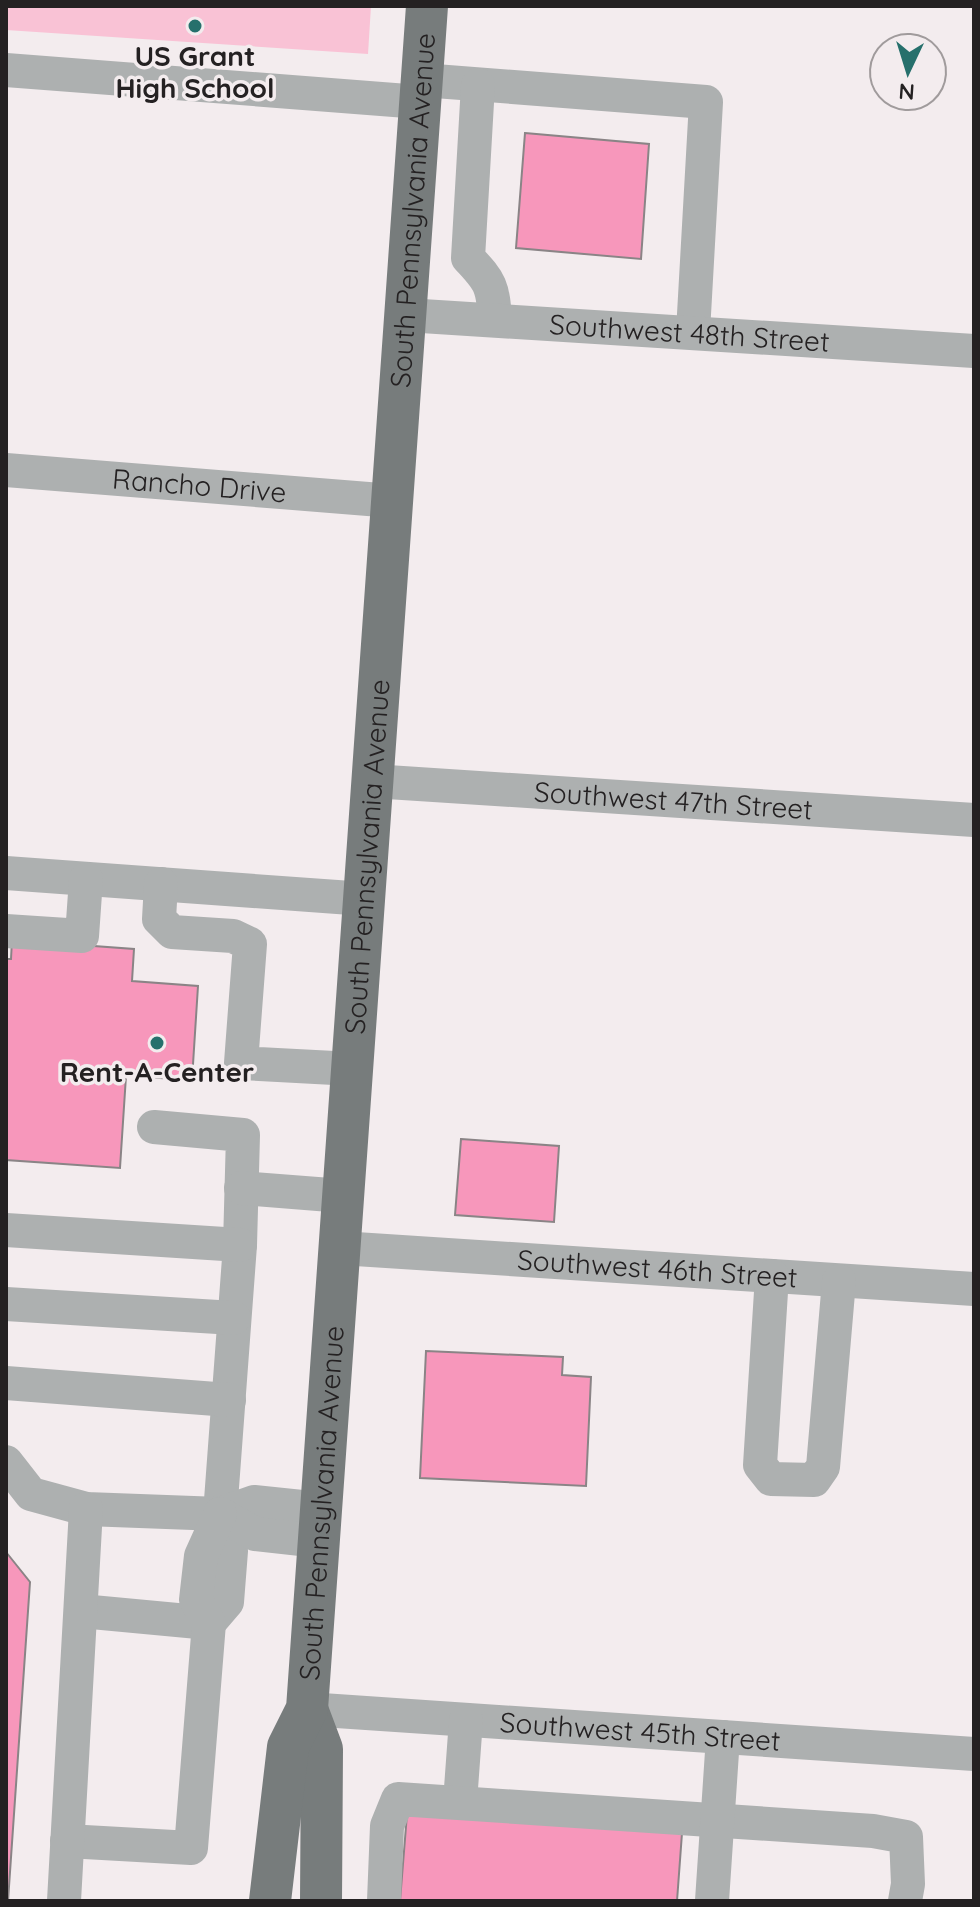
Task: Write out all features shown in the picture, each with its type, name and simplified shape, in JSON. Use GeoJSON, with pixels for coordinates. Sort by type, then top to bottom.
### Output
{"type":"FeatureCollection","features":[{"type":"Feature","properties":{"kind":"main road","name":"South Pennsylvania Avenue"},"geometry":{"type":"LineString","coordinates":[[270,1901],[288,1747],[307,1709],[427,6]]}},
{"type":"Feature","properties":{"kind":"main road","name":"South Pennsylvania Avenue"},"geometry":{"type":"LineString","coordinates":[[307,1709],[322,1749],[321,1901]]}},
{"type":"Feature","properties":{"kind":"street"},"geometry":{"type":"LineString","coordinates":[[6,70],[421,91],[478,85],[706,102],[693,332]]}},
{"type":"Feature","properties":{"kind":"street"},"geometry":{"type":"LineString","coordinates":[[478,85],[468,258],[494,291],[495,320]]}},
{"type":"Feature","properties":{"kind":"street","name":"Southwest 48th Street"},"geometry":{"type":"LineString","coordinates":[[406,315],[974,351]]}},
{"type":"Feature","properties":{"kind":"street","name":"Rancho Drive"},"geometry":{"type":"LineString","coordinates":[[6,470],[393,501]]}},
{"type":"Feature","properties":{"kind":"street","name":"Southwest 47th Street"},"geometry":{"type":"LineString","coordinates":[[372,781],[974,820]]}},
{"type":"Feature","properties":{"kind":"street"},"geometry":{"type":"LineString","coordinates":[[6,873],[365,899]]}},
{"type":"Feature","properties":{"kind":"street"},"geometry":{"type":"LineString","coordinates":[[6,931],[82,936],[86,879]]}},
{"type":"Feature","properties":{"kind":"street"},"geometry":{"type":"LineString","coordinates":[[161,884],[159,919],[172,932],[233,936],[250,944],[241,1063],[353,1069]]}},
{"type":"Feature","properties":{"kind":"street"},"geometry":{"type":"LineString","coordinates":[[67,1841],[191,1848],[209,1623],[196,1600],[201,1556],[220,1514],[240,1245],[243,1135],[154,1127]]}},
{"type":"Feature","properties":{"kind":"street"},"geometry":{"type":"LineString","coordinates":[[241,1188],[343,1196]]}},
{"type":"Feature","properties":{"kind":"street"},"geometry":{"type":"LineString","coordinates":[[6,1230],[240,1245]]}},
{"type":"Feature","properties":{"kind":"street","name":"Southwest 46th Street"},"geometry":{"type":"LineString","coordinates":[[340,1248],[974,1289]]}},
{"type":"Feature","properties":{"kind":"street"},"geometry":{"type":"LineString","coordinates":[[772,1276],[760,1465],[771,1479],[814,1480],[823,1467],[839,1281]]}},
{"type":"Feature","properties":{"kind":"street"},"geometry":{"type":"LineString","coordinates":[[6,1304],[234,1318]]}},
{"type":"Feature","properties":{"kind":"street"},"geometry":{"type":"LineString","coordinates":[[6,1383],[229,1400]]}},
{"type":"Feature","properties":{"kind":"street"},"geometry":{"type":"LineString","coordinates":[[6,1462],[31,1494],[86,1509],[220,1514],[254,1502],[320,1525]]}},
{"type":"Feature","properties":{"kind":"street"},"geometry":{"type":"LineString","coordinates":[[64,1901],[86,1509]]}},
{"type":"Feature","properties":{"kind":"street"},"geometry":{"type":"LineString","coordinates":[[81,1611],[209,1623]]}},
{"type":"Feature","properties":{"kind":"street","name":"Southwest 45th Street"},"geometry":{"type":"LineString","coordinates":[[307,1709],[974,1754]]}},
{"type":"Feature","properties":{"kind":"street"},"geometry":{"type":"LineString","coordinates":[[460,1802],[466,1720]]}},
{"type":"Feature","properties":{"kind":"street"},"geometry":{"type":"LineString","coordinates":[[712,1901],[723,1737]]}},
{"type":"Feature","properties":{"kind":"street"},"geometry":{"type":"LineString","coordinates":[[384,1901],[387,1826],[398,1799],[873,1831],[906,1837],[905,1901]]}},
{"type":"Feature","properties":{"kind":"shaded area","name":"US Grant High School"},"geometry":{"type":"Polygon","coordinates":[[[6,6],[371,6],[368,54],[6,30],[6,6]]]}},
{"type":"Feature","properties":{"kind":"building"},"geometry":{"type":"Polygon","coordinates":[[[525,133],[649,144],[641,259],[516,248],[525,133]]]}},
{"type":"Feature","properties":{"kind":"building"},"geometry":{"type":"Polygon","coordinates":[[[12,940],[134,949],[132,981],[198,986],[192,1080],[126,1076],[120,1168],[6,1160],[6,959],[11,959],[12,940]]]}},
{"type":"Feature","properties":{"kind":"building"},"geometry":{"type":"Polygon","coordinates":[[[461,1139],[559,1146],[554,1222],[455,1215],[461,1139]]]}},
{"type":"Feature","properties":{"kind":"building"},"geometry":{"type":"Polygon","coordinates":[[[426,1351],[563,1357],[562,1375],[591,1377],[586,1486],[420,1478],[426,1351]]]}},
{"type":"Feature","properties":{"kind":"building"},"geometry":{"type":"Polygon","coordinates":[[[6,1552],[30,1582],[8,1901],[6,1901],[6,1552]]]}},
{"type":"Feature","properties":{"kind":"building"},"geometry":{"type":"Polygon","coordinates":[[[407,1814],[682,1833],[677,1901],[400,1901],[407,1814]]]}},
{"type":"Feature","properties":{"kind":"place","name":"US Grant High School"},"geometry":{"type":"Point","coordinates":[195,26]}},
{"type":"Feature","properties":{"kind":"place","name":"Rent-A-Center"},"geometry":{"type":"Point","coordinates":[157,1043]}}]}
